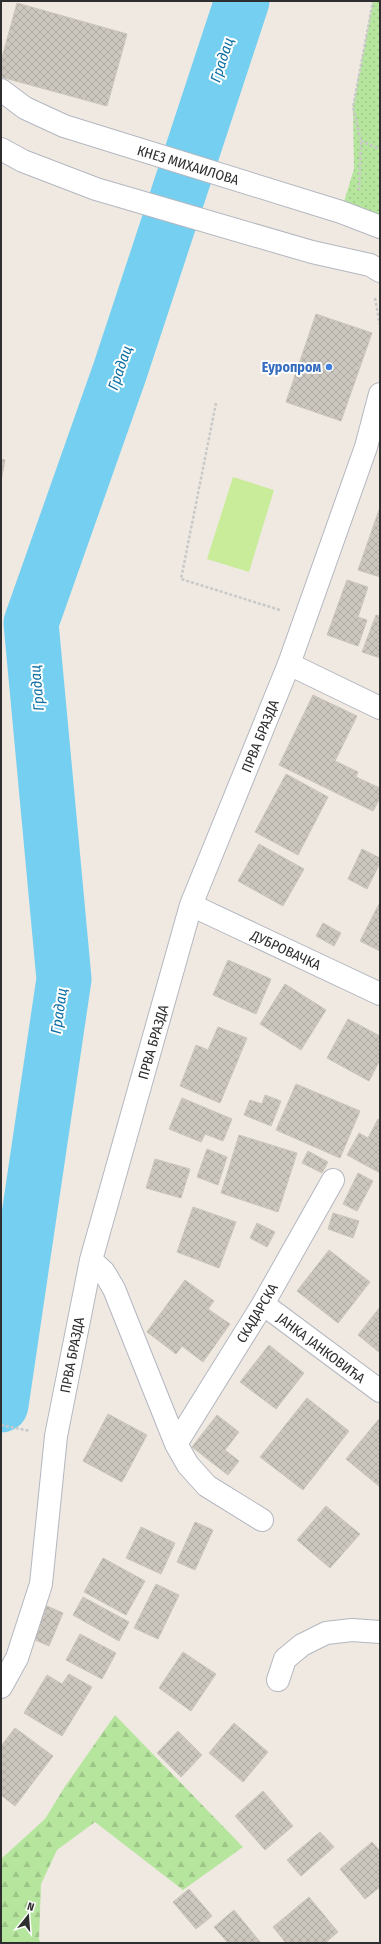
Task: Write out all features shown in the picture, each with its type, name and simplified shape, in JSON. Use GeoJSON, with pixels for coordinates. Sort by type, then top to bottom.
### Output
{"type":"FeatureCollection","features":[{"type":"Feature","properties":{"kind":"street","name":"КНЕЗ МИХАИЛОВА"},"geometry":{"type":"LineString","coordinates":[[1,90],[25,108],[64,126],[340,212],[380,227]]}},
{"type":"Feature","properties":{"kind":"street"},"geometry":{"type":"LineString","coordinates":[[1,149],[23,161],[96,189],[312,252],[370,265],[380,271]]}},
{"type":"Feature","properties":{"kind":"street","name":"ПРВА БРАЗДА"},"geometry":{"type":"LineString","coordinates":[[1,1688],[17,1658],[41,1584],[56,1436],[91,1260],[191,905],[289,664],[366,447],[378,405]]}},
{"type":"Feature","properties":{"kind":"street"},"geometry":{"type":"LineString","coordinates":[[289,664],[380,708]]}},
{"type":"Feature","properties":{"kind":"street","name":"ДУБРОВАЧКА"},"geometry":{"type":"LineString","coordinates":[[191,905],[380,994]]}},
{"type":"Feature","properties":{"kind":"street","name":"СКАДАРСКА"},"geometry":{"type":"LineString","coordinates":[[176,1444],[263,1304],[333,1180]]}},
{"type":"Feature","properties":{"kind":"street"},"geometry":{"type":"LineString","coordinates":[[91,1260],[104,1272],[114,1289],[176,1444],[188,1465],[207,1486],[262,1520]]}},
{"type":"Feature","properties":{"kind":"street","name":"ЈАНКА ЈАНКОВИЋА"},"geometry":{"type":"LineString","coordinates":[[263,1304],[380,1391]]}},
{"type":"Feature","properties":{"kind":"street"},"geometry":{"type":"LineString","coordinates":[[278,1680],[285,1659],[302,1645],[326,1633],[352,1630],[380,1632]]}},
{"type":"Feature","properties":{"kind":"path"},"geometry":{"type":"LineString","coordinates":[[359,191],[361,141],[353,107],[373,1]]}},
{"type":"Feature","properties":{"kind":"path"},"geometry":{"type":"LineString","coordinates":[[361,141],[380,148]]}},
{"type":"Feature","properties":{"kind":"path"},"geometry":{"type":"LineString","coordinates":[[216,403],[180,579],[271,608]]}},
{"type":"Feature","properties":{"kind":"green space"},"geometry":{"type":"Polygon","coordinates":[[[373,1],[380,1],[380,227],[341,212],[354,169],[353,107],[373,1]]]}},
{"type":"Feature","properties":{"kind":"green space"},"geometry":{"type":"Polygon","coordinates":[[[233,477],[274,490],[249,572],[207,559],[233,477]]]}},
{"type":"Feature","properties":{"kind":"green space"},"geometry":{"type":"Polygon","coordinates":[[[115,1715],[243,1847],[183,1890],[95,1822],[57,1850],[41,1884],[39,1940],[41,1943],[1,1943],[1,1859],[45,1819],[64,1788],[115,1715]]]}},
{"type":"Feature","properties":{"kind":"building"},"geometry":{"type":"Polygon","coordinates":[[[17,3],[127,34],[107,106],[1,77],[1,61],[17,3]]]}},
{"type":"Feature","properties":{"kind":"building","name":"Еуропром"},"geometry":{"type":"Polygon","coordinates":[[[316,314],[372,333],[341,421],[286,402],[316,314]]]}},
{"type":"Feature","properties":{"kind":"building"},"geometry":{"type":"Polygon","coordinates":[[[1,459],[5,460],[1,481],[1,459]]]}},
{"type":"Feature","properties":{"kind":"building"},"geometry":{"type":"Polygon","coordinates":[[[380,510],[380,577],[358,570],[380,510]]]}},
{"type":"Feature","properties":{"kind":"building"},"geometry":{"type":"Polygon","coordinates":[[[347,580],[368,587],[358,617],[367,620],[358,646],[327,635],[347,580]]]}},
{"type":"Feature","properties":{"kind":"building"},"geometry":{"type":"Polygon","coordinates":[[[376,615],[380,616],[380,658],[362,652],[376,615]]]}},
{"type":"Feature","properties":{"kind":"building"},"geometry":{"type":"Polygon","coordinates":[[[313,695],[357,716],[335,761],[358,772],[356,777],[380,788],[380,798],[373,811],[279,765],[313,695]]]}},
{"type":"Feature","properties":{"kind":"building"},"geometry":{"type":"Polygon","coordinates":[[[286,774],[328,797],[298,855],[255,832],[286,774]]]}},
{"type":"Feature","properties":{"kind":"building"},"geometry":{"type":"Polygon","coordinates":[[[259,844],[304,869],[283,906],[238,881],[259,844]]]}},
{"type":"Feature","properties":{"kind":"building"},"geometry":{"type":"Polygon","coordinates":[[[362,849],[380,858],[380,863],[367,889],[348,879],[362,849]]]}},
{"type":"Feature","properties":{"kind":"building"},"geometry":{"type":"Polygon","coordinates":[[[380,902],[380,951],[360,941],[380,902]]]}},
{"type":"Feature","properties":{"kind":"building"},"geometry":{"type":"Polygon","coordinates":[[[323,923],[341,933],[334,946],[316,936],[323,923]]]}},
{"type":"Feature","properties":{"kind":"building"},"geometry":{"type":"Polygon","coordinates":[[[228,960],[271,979],[256,1014],[213,995],[228,960]]]}},
{"type":"Feature","properties":{"kind":"building"},"geometry":{"type":"Polygon","coordinates":[[[285,984],[326,1010],[301,1050],[260,1024],[285,984]]]}},
{"type":"Feature","properties":{"kind":"building"},"geometry":{"type":"Polygon","coordinates":[[[348,1019],[380,1036],[380,1060],[369,1081],[327,1058],[348,1019]]]}},
{"type":"Feature","properties":{"kind":"building"},"geometry":{"type":"Polygon","coordinates":[[[218,1027],[247,1038],[220,1103],[180,1086],[196,1045],[208,1050],[218,1027]]]}},
{"type":"Feature","properties":{"kind":"building"},"geometry":{"type":"Polygon","coordinates":[[[296,1084],[360,1111],[340,1158],[276,1130],[296,1084]]]}},
{"type":"Feature","properties":{"kind":"building"},"geometry":{"type":"Polygon","coordinates":[[[265,1095],[281,1101],[271,1126],[244,1115],[250,1100],[262,1104],[265,1095]]]}},
{"type":"Feature","properties":{"kind":"building"},"geometry":{"type":"Polygon","coordinates":[[[182,1098],[232,1119],[223,1141],[205,1134],[201,1142],[169,1129],[182,1098]]]}},
{"type":"Feature","properties":{"kind":"building"},"geometry":{"type":"Polygon","coordinates":[[[378,1119],[380,1120],[380,1173],[347,1155],[359,1133],[368,1138],[378,1119]]]}},
{"type":"Feature","properties":{"kind":"building"},"geometry":{"type":"Polygon","coordinates":[[[239,1135],[297,1153],[278,1212],[221,1193],[239,1135]]]}},
{"type":"Feature","properties":{"kind":"building"},"geometry":{"type":"Polygon","coordinates":[[[207,1149],[227,1157],[218,1185],[197,1177],[207,1149]]]}},
{"type":"Feature","properties":{"kind":"building"},"geometry":{"type":"Polygon","coordinates":[[[308,1151],[328,1162],[322,1173],[302,1163],[308,1151]]]}},
{"type":"Feature","properties":{"kind":"building"},"geometry":{"type":"Polygon","coordinates":[[[155,1159],[190,1169],[181,1198],[146,1188],[155,1159]]]}},
{"type":"Feature","properties":{"kind":"building"},"geometry":{"type":"Polygon","coordinates":[[[358,1173],[373,1181],[357,1211],[343,1204],[358,1173]]]}},
{"type":"Feature","properties":{"kind":"building"},"geometry":{"type":"Polygon","coordinates":[[[193,1207],[236,1222],[219,1268],[177,1252],[193,1207]]]}},
{"type":"Feature","properties":{"kind":"building"},"geometry":{"type":"Polygon","coordinates":[[[333,1213],[359,1221],[353,1238],[328,1229],[333,1213]]]}},
{"type":"Feature","properties":{"kind":"building"},"geometry":{"type":"Polygon","coordinates":[[[257,1223],[275,1232],[267,1247],[250,1238],[257,1223]]]}},
{"type":"Feature","properties":{"kind":"building"},"geometry":{"type":"Polygon","coordinates":[[[329,1250],[370,1282],[338,1323],[297,1291],[329,1250]]]}},
{"type":"Feature","properties":{"kind":"building"},"geometry":{"type":"Polygon","coordinates":[[[185,1280],[214,1301],[208,1309],[230,1324],[203,1362],[182,1346],[176,1354],[147,1332],[185,1280]]]}},
{"type":"Feature","properties":{"kind":"building"},"geometry":{"type":"Polygon","coordinates":[[[380,1307],[380,1353],[358,1335],[380,1307]]]}},
{"type":"Feature","properties":{"kind":"building"},"geometry":{"type":"Polygon","coordinates":[[[269,1345],[304,1373],[276,1409],[240,1382],[269,1345]]]}},
{"type":"Feature","properties":{"kind":"building"},"geometry":{"type":"Polygon","coordinates":[[[307,1398],[349,1431],[303,1490],[260,1457],[307,1398]]]}},
{"type":"Feature","properties":{"kind":"building"},"geometry":{"type":"Polygon","coordinates":[[[108,1414],[147,1435],[122,1482],[83,1461],[108,1414]]]}},
{"type":"Feature","properties":{"kind":"building"},"geometry":{"type":"Polygon","coordinates":[[[217,1415],[239,1432],[225,1450],[239,1461],[228,1475],[192,1447],[217,1415]]]}},
{"type":"Feature","properties":{"kind":"building"},"geometry":{"type":"Polygon","coordinates":[[[379,1419],[380,1420],[380,1487],[346,1459],[379,1419]]]}},
{"type":"Feature","properties":{"kind":"building"},"geometry":{"type":"Polygon","coordinates":[[[326,1506],[360,1534],[330,1568],[297,1540],[326,1506]]]}},
{"type":"Feature","properties":{"kind":"building"},"geometry":{"type":"Polygon","coordinates":[[[195,1522],[213,1530],[195,1570],[177,1562],[195,1522]]]}},
{"type":"Feature","properties":{"kind":"building"},"geometry":{"type":"Polygon","coordinates":[[[141,1527],[175,1543],[161,1574],[126,1558],[141,1527]]]}},
{"type":"Feature","properties":{"kind":"building"},"geometry":{"type":"Polygon","coordinates":[[[103,1558],[145,1581],[126,1615],[84,1592],[103,1558]]]}},
{"type":"Feature","properties":{"kind":"building"},"geometry":{"type":"Polygon","coordinates":[[[156,1584],[179,1595],[158,1639],[134,1628],[156,1584]]]}},
{"type":"Feature","properties":{"kind":"building"},"geometry":{"type":"Polygon","coordinates":[[[83,1597],[129,1622],[119,1641],[73,1615],[83,1597]]]}},
{"type":"Feature","properties":{"kind":"building"},"geometry":{"type":"Polygon","coordinates":[[[47,1606],[63,1613],[49,1646],[33,1639],[47,1606]]]}},
{"type":"Feature","properties":{"kind":"building"},"geometry":{"type":"Polygon","coordinates":[[[80,1634],[116,1653],[102,1679],[66,1660],[80,1634]]]}},
{"type":"Feature","properties":{"kind":"building"},"geometry":{"type":"Polygon","coordinates":[[[183,1652],[216,1674],[191,1711],[159,1688],[183,1652]]]}},
{"type":"Feature","properties":{"kind":"building"},"geometry":{"type":"Polygon","coordinates":[[[69,1674],[92,1687],[62,1736],[24,1713],[47,1675],[62,1684],[69,1674]]]}},
{"type":"Feature","properties":{"kind":"building"},"geometry":{"type":"Polygon","coordinates":[[[234,1723],[268,1752],[243,1782],[209,1753],[234,1723]]]}},
{"type":"Feature","properties":{"kind":"building"},"geometry":{"type":"Polygon","coordinates":[[[15,1728],[53,1756],[15,1806],[1,1795],[1,1746],[15,1728]]]}},
{"type":"Feature","properties":{"kind":"building"},"geometry":{"type":"Polygon","coordinates":[[[178,1731],[202,1755],[181,1777],[157,1753],[178,1731]]]}},
{"type":"Feature","properties":{"kind":"building"},"geometry":{"type":"Polygon","coordinates":[[[263,1791],[293,1826],[265,1850],[235,1816],[263,1791]]]}},
{"type":"Feature","properties":{"kind":"building"},"geometry":{"type":"Polygon","coordinates":[[[320,1832],[334,1847],[301,1876],[287,1860],[320,1832]]]}},
{"type":"Feature","properties":{"kind":"building"},"geometry":{"type":"Polygon","coordinates":[[[372,1842],[380,1851],[380,1887],[365,1899],[340,1869],[372,1842]]]}},
{"type":"Feature","properties":{"kind":"building"},"geometry":{"type":"Polygon","coordinates":[[[189,1889],[212,1916],[196,1929],[173,1902],[189,1889]]]}},
{"type":"Feature","properties":{"kind":"building"},"geometry":{"type":"Polygon","coordinates":[[[309,1897],[338,1932],[325,1943],[286,1943],[273,1927],[309,1897]]]}},
{"type":"Feature","properties":{"kind":"building"},"geometry":{"type":"Polygon","coordinates":[[[234,1910],[261,1943],[228,1943],[214,1927],[234,1910]]]}},
{"type":"Feature","properties":{"kind":"waterway","name":"Градац"},"geometry":{"type":"LineString","coordinates":[[1,1405],[64,979],[31,623],[120,371],[242,1]]}},
{"type":"Feature","properties":{"kind":"place","name":"Еуропром"},"geometry":{"type":"Point","coordinates":[329,367]}}]}
